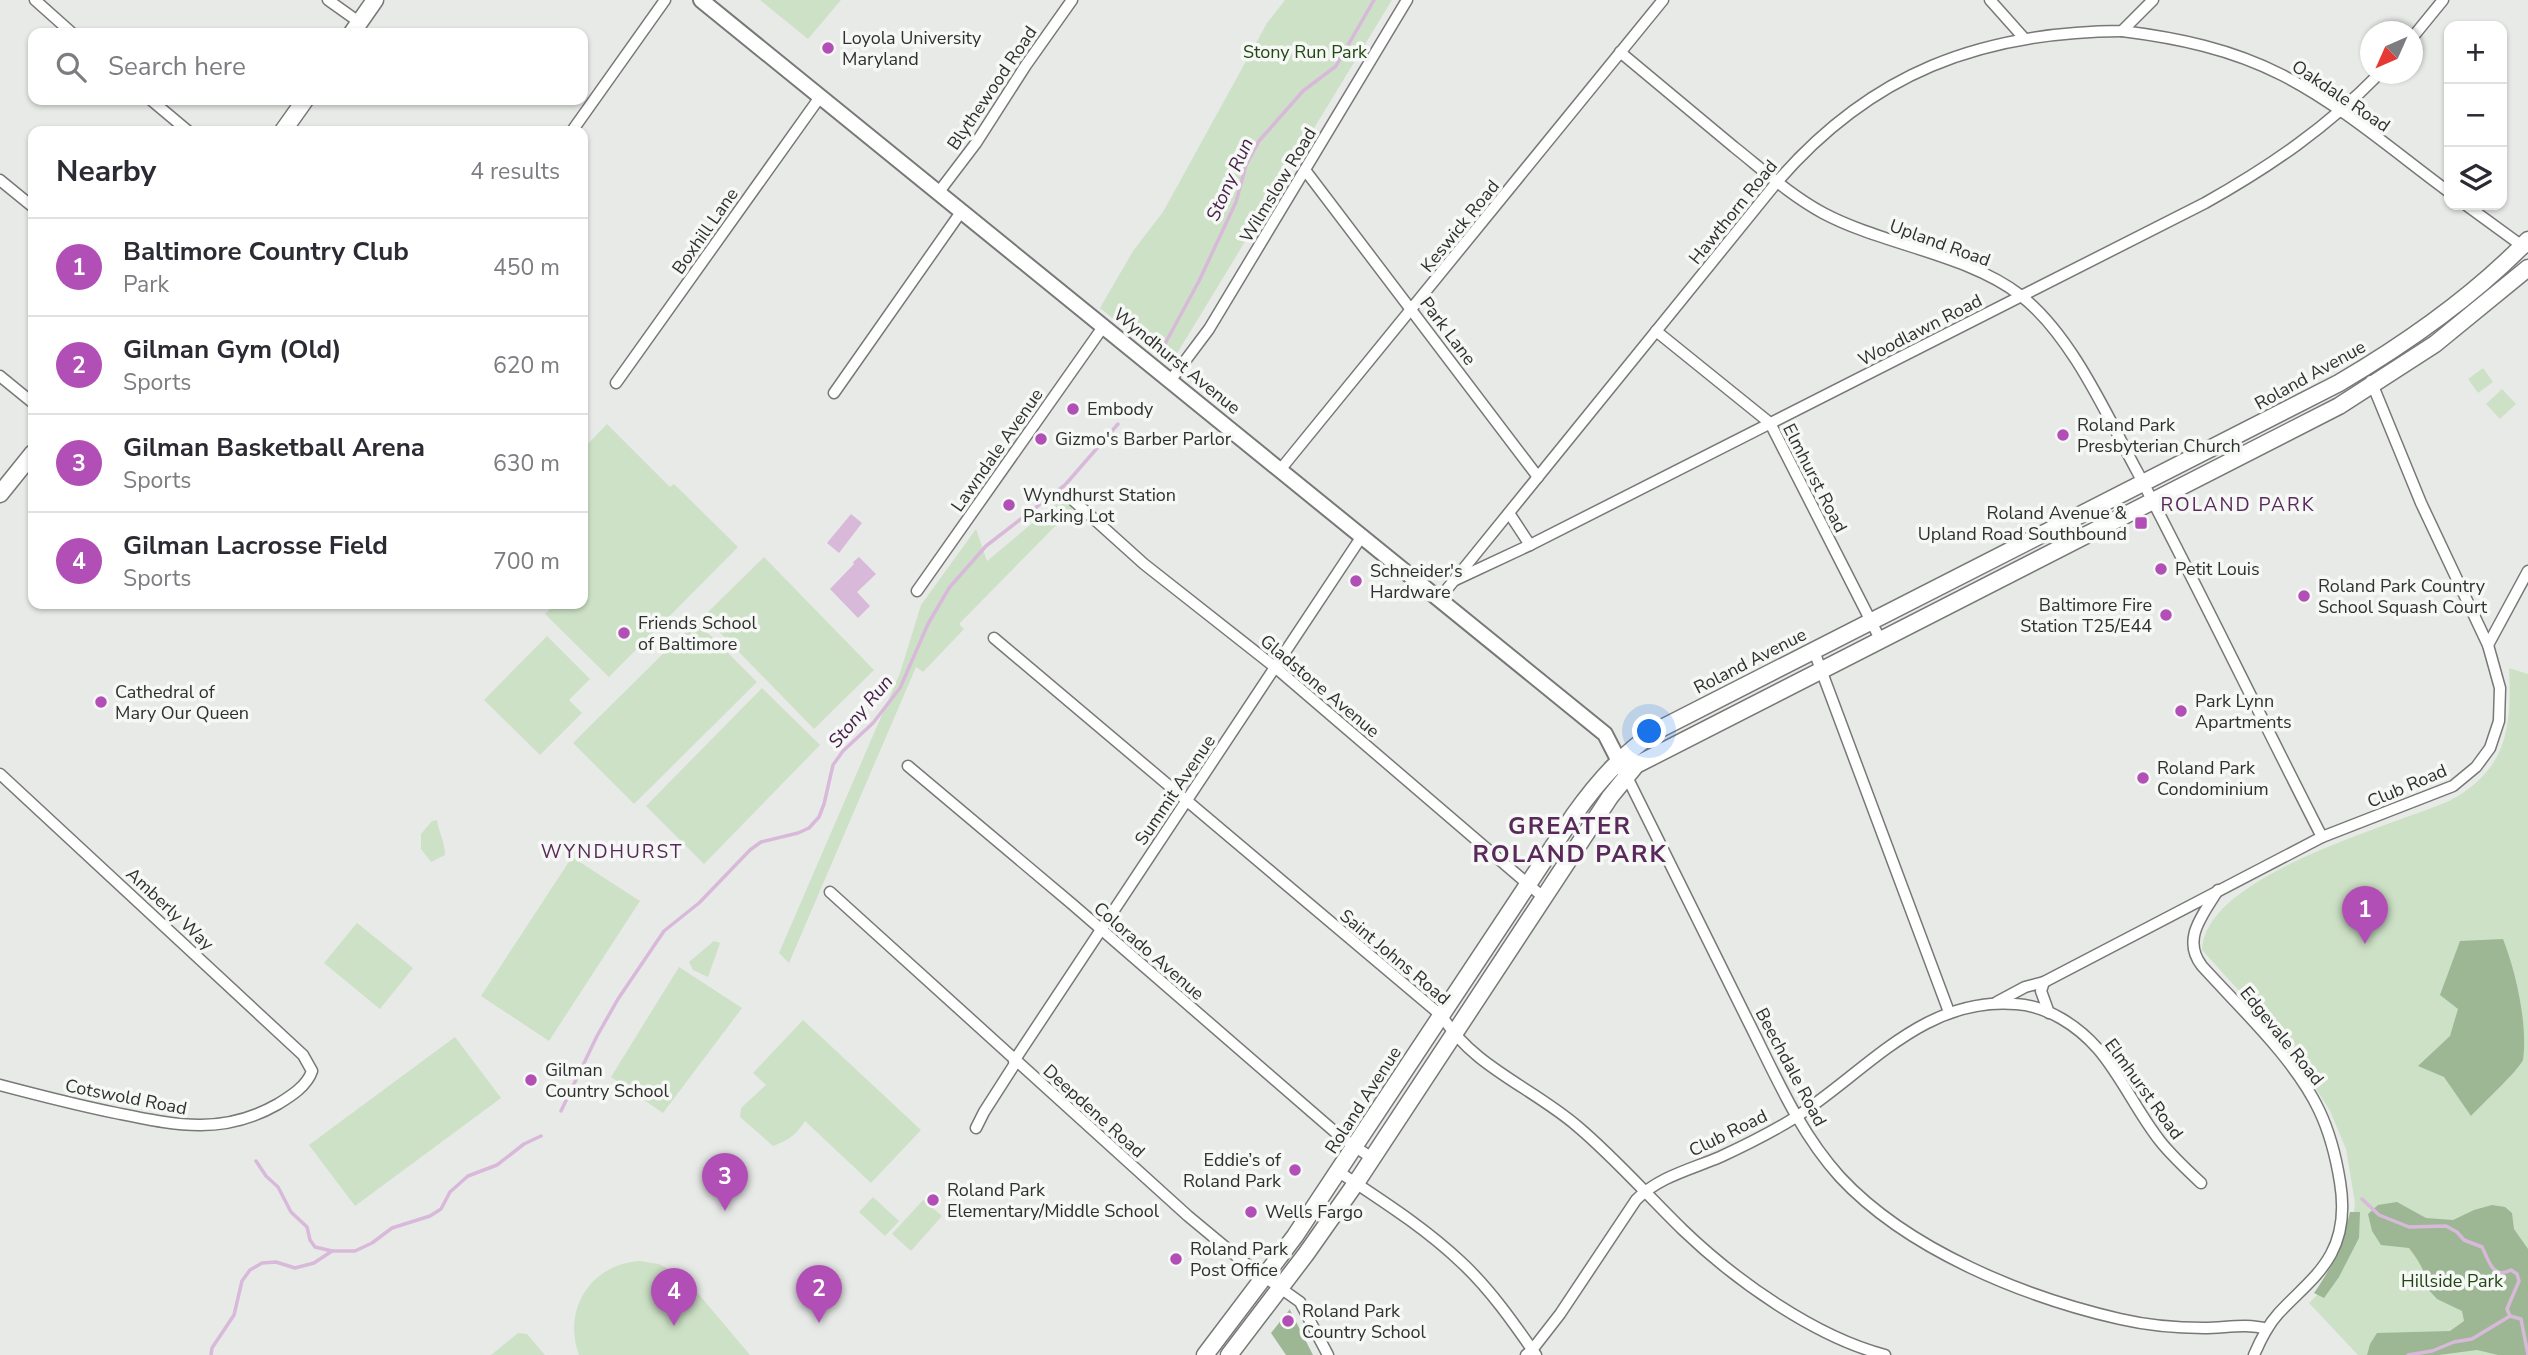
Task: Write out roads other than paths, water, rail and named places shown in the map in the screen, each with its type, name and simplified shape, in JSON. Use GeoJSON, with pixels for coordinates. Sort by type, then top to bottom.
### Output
{"type":"FeatureCollection","features":[{"type":"Feature","properties":{"kind":"main road"},"geometry":{"type":"LineString","coordinates":[[356,28],[375,0]]}},
{"type":"Feature","properties":{"kind":"main road"},"geometry":{"type":"LineString","coordinates":[[287,126],[301,105]]}},
{"type":"Feature","properties":{"kind":"main road","name":"Roland Avenue"},"geometry":{"type":"LineString","coordinates":[[1229,1355],[1356,1184],[1544,897],[1637,744],[1660,729],[2306,401],[2363,369],[2456,304],[2526,245]]}},
{"type":"Feature","properties":{"kind":"main road","name":"Roland Avenue"},"geometry":{"type":"LineString","coordinates":[[1205,1355],[1265,1277],[1339,1172],[1592,790],[1622,768],[1645,759],[2306,424],[2373,386],[2455,329],[2528,268]]}},
{"type":"Feature","properties":{"kind":"main road"},"geometry":{"type":"LineString","coordinates":[[0,494],[28,459]]}},
{"type":"Feature","properties":{"kind":"street"},"geometry":{"type":"LineString","coordinates":[[35,0],[66,28]]}},
{"type":"Feature","properties":{"kind":"street"},"geometry":{"type":"LineString","coordinates":[[328,0],[356,28]]}},
{"type":"Feature","properties":{"kind":"street"},"geometry":{"type":"LineString","coordinates":[[576,126],[665,0]]}},
{"type":"Feature","properties":{"kind":"street","name":"Wyndhurst Avenue"},"geometry":{"type":"LineString","coordinates":[[701,0],[1605,734],[1622,768]]}},
{"type":"Feature","properties":{"kind":"street","name":"Blythewood Road"},"geometry":{"type":"LineString","coordinates":[[938,193],[982,134],[1072,0]]}},
{"type":"Feature","properties":{"kind":"street","name":"Wilmslow Road"},"geometry":{"type":"LineString","coordinates":[[1170,381],[1209,330],[1407,0]]}},
{"type":"Feature","properties":{"kind":"street","name":"Keswick Road"},"geometry":{"type":"LineString","coordinates":[[1280,470],[1663,0]]}},
{"type":"Feature","properties":{"kind":"street"},"geometry":{"type":"LineString","coordinates":[[1990,0],[2023,37]]}},
{"type":"Feature","properties":{"kind":"street"},"geometry":{"type":"LineString","coordinates":[[2122,31],[2153,0]]}},
{"type":"Feature","properties":{"kind":"street"},"geometry":{"type":"LineString","coordinates":[[2423,25],[2443,0]]}},
{"type":"Feature","properties":{"kind":"street","name":"Hawthorn Road"},"geometry":{"type":"LineString","coordinates":[[1439,599],[1777,182],[1825,132],[1883,91],[1919,71],[1968,52],[2023,37],[2122,31]]}},
{"type":"Feature","properties":{"kind":"street","name":"Oakdale Road"},"geometry":{"type":"LineString","coordinates":[[2122,31],[2187,41],[2244,58],[2284,76],[2339,111],[2444,188]]}},
{"type":"Feature","properties":{"kind":"street","name":"Upland Road"},"geometry":{"type":"LineString","coordinates":[[1620,52],[1777,182],[1810,205],[1841,222],[1971,269],[2022,297],[2057,335],[2088,380],[2153,502],[2322,837]]}},
{"type":"Feature","properties":{"kind":"street","name":"Woodlawn Road"},"geometry":{"type":"LineString","coordinates":[[1453,581],[1530,545],[2205,204],[2299,145],[2368,84]]}},
{"type":"Feature","properties":{"kind":"street","name":"Boxhill Lane"},"geometry":{"type":"LineString","coordinates":[[617,383],[820,97]]}},
{"type":"Feature","properties":{"kind":"street"},"geometry":{"type":"LineString","coordinates":[[157,105],[182,126]]}},
{"type":"Feature","properties":{"kind":"street","name":"Park Lane"},"geometry":{"type":"LineString","coordinates":[[1306,170],[1538,477]]}},
{"type":"Feature","properties":{"kind":"street"},"geometry":{"type":"LineString","coordinates":[[0,180],[28,202]]}},
{"type":"Feature","properties":{"kind":"street"},"geometry":{"type":"LineString","coordinates":[[2474,210],[2526,245]]}},
{"type":"Feature","properties":{"kind":"street"},"geometry":{"type":"LineString","coordinates":[[834,393],[961,212]]}},
{"type":"Feature","properties":{"kind":"street","name":"Lawndale Avenue"},"geometry":{"type":"LineString","coordinates":[[917,591],[1103,327]]}},
{"type":"Feature","properties":{"kind":"street","name":"Elmhurst Road"},"geometry":{"type":"LineString","coordinates":[[1656,331],[1770,423],[1880,639]]}},
{"type":"Feature","properties":{"kind":"street","name":"Club Road"},"geometry":{"type":"LineString","coordinates":[[1997,1002],[2025,987],[2044,982],[2322,837],[2453,786],[2476,767],[2494,738],[2500,714],[2500,688],[2488,645],[2421,503],[2373,386],[2363,369]]}},
{"type":"Feature","properties":{"kind":"street"},"geometry":{"type":"LineString","coordinates":[[0,376],[28,399]]}},
{"type":"Feature","properties":{"kind":"street","name":"Gladstone Avenue"},"geometry":{"type":"LineString","coordinates":[[1074,501],[1144,564],[1276,668],[1544,897]]}},
{"type":"Feature","properties":{"kind":"street"},"geometry":{"type":"LineString","coordinates":[[1509,513],[1530,545]]}},
{"type":"Feature","properties":{"kind":"street","name":"Summit Avenue"},"geometry":{"type":"LineString","coordinates":[[976,1128],[1015,1061],[1362,536]]}},
{"type":"Feature","properties":{"kind":"street"},"geometry":{"type":"LineString","coordinates":[[2488,645],[2528,571]]}},
{"type":"Feature","properties":{"kind":"street","name":"Saint Johns Road"},"geometry":{"type":"LineString","coordinates":[[994,638],[1442,1016],[1453,1034],[1469,1051],[1576,1125],[1685,1232],[1744,1282],[1825,1332],[1885,1355]]}},
{"type":"Feature","properties":{"kind":"street"},"geometry":{"type":"LineString","coordinates":[[1814,651],[1949,1012]]}},
{"type":"Feature","properties":{"kind":"street","name":"Colorado Avenue"},"geometry":{"type":"LineString","coordinates":[[908,766],[1342,1138],[1372,1158]]}},
{"type":"Feature","properties":{"kind":"street","name":"Beechdale Road"},"geometry":{"type":"LineString","coordinates":[[1622,768],[1796,1117],[1839,1175],[1873,1208],[1963,1264],[2040,1296],[2122,1320],[2203,1328],[2250,1324],[2267,1329]]}},
{"type":"Feature","properties":{"kind":"street","name":"Amberly Way"},"geometry":{"type":"LineString","coordinates":[[0,774],[303,1055],[312,1071]]}},
{"type":"Feature","properties":{"kind":"street"},"geometry":{"type":"LineString","coordinates":[[2196,927],[2218,889]]}},
{"type":"Feature","properties":{"kind":"street","name":"Deepdene Road"},"geometry":{"type":"LineString","coordinates":[[830,892],[1188,1216],[1300,1302],[1328,1355]]}},
{"type":"Feature","properties":{"kind":"street"},"geometry":{"type":"LineString","coordinates":[[2181,909],[2190,916],[2196,927]]}},
{"type":"Feature","properties":{"kind":"street","name":"Edgevale Road"},"geometry":{"type":"LineString","coordinates":[[2196,927],[2192,947],[2196,959],[2281,1055],[2306,1088],[2324,1121],[2337,1164],[2342,1207],[2334,1246],[2323,1266],[2267,1329],[2254,1355]]}},
{"type":"Feature","properties":{"kind":"street"},"geometry":{"type":"LineString","coordinates":[[2044,982],[2041,991],[2049,1013]]}},
{"type":"Feature","properties":{"kind":"street","name":"Club Road"},"geometry":{"type":"LineString","coordinates":[[1531,1353],[1636,1200],[1653,1184],[1753,1142],[1796,1117],[1875,1056],[1926,1023],[1949,1012],[1997,1002],[2029,1005],[2049,1013]]}},
{"type":"Feature","properties":{"kind":"street","name":"Elmhurst Road"},"geometry":{"type":"LineString","coordinates":[[2049,1013],[2071,1025],[2096,1047],[2161,1142],[2201,1183]]}},
{"type":"Feature","properties":{"kind":"street","name":"Cotswold Road"},"geometry":{"type":"LineString","coordinates":[[0,1085],[175,1125],[210,1126],[236,1122],[266,1111],[299,1089],[312,1071]]}},
{"type":"Feature","properties":{"kind":"street"},"geometry":{"type":"LineString","coordinates":[[1339,1172],[1417,1225],[1462,1263],[1490,1292],[1531,1353]]}},
{"type":"Feature","properties":{"kind":"waterway","name":"Stony Run"},"geometry":{"type":"LineString","coordinates":[[1160,353],[1199,281],[1236,202],[1246,165],[1259,141],[1303,91],[1336,66],[1374,0]]}},
{"type":"Feature","properties":{"kind":"waterway","name":"Stony Run"},"geometry":{"type":"LineString","coordinates":[[561,1111],[618,999],[664,931],[699,903],[750,850],[761,842],[809,828],[819,817],[833,765],[843,751],[873,723],[900,688],[928,624],[949,588],[986,546],[1065,485],[1118,424]]}},
{"type":"Feature","properties":{"kind":"waterway","name":"Stony Run"},"geometry":{"type":"LineString","coordinates":[[211,1355],[212,1348],[234,1315],[242,1281],[250,1270],[262,1263],[276,1262],[295,1268],[314,1263],[332,1251],[355,1251],[372,1243],[392,1228],[430,1216],[441,1209],[450,1192],[468,1176],[497,1165],[524,1144],[541,1136]]}},
{"type":"Feature","properties":{"kind":"waterway"},"geometry":{"type":"LineString","coordinates":[[256,1161],[278,1187],[291,1212],[307,1227],[315,1247],[332,1251]]}},
{"type":"Feature","properties":{"kind":"waterway"},"geometry":{"type":"LineString","coordinates":[[2362,1199],[2379,1215],[2409,1227],[2446,1226],[2464,1240],[2482,1247],[2495,1271],[2511,1270],[2517,1274],[2519,1281],[2507,1309],[2510,1316]]}},
{"type":"Feature","properties":{"kind":"waterway"},"geometry":{"type":"LineString","coordinates":[[2408,1355],[2472,1339],[2510,1316],[2521,1319],[2528,1355]]}},
{"type":"Feature","properties":{"kind":"place","name":"Loyola University Maryland"},"geometry":{"type":"Point","coordinates":[828,48]}},
{"type":"Feature","properties":{"kind":"place","name":"Embody"},"geometry":{"type":"Point","coordinates":[1073,409]}},
{"type":"Feature","properties":{"kind":"place","name":"Roland Park Presbyterian Church"},"geometry":{"type":"Point","coordinates":[2063,435]}},
{"type":"Feature","properties":{"kind":"place","name":"Gizmo's Barber Parlor"},"geometry":{"type":"Point","coordinates":[1041,439]}},
{"type":"Feature","properties":{"kind":"place","name":"Wyndhurst Station Parking Lot"},"geometry":{"type":"Point","coordinates":[1009,505]}},
{"type":"Feature","properties":{"kind":"place","name":"Roland Avenue & Upland Road Southbound"},"geometry":{"type":"Point","coordinates":[2141,523]}},
{"type":"Feature","properties":{"kind":"place","name":"Petit Louis"},"geometry":{"type":"Point","coordinates":[2161,569]}},
{"type":"Feature","properties":{"kind":"place","name":"Schneider's Hardware"},"geometry":{"type":"Point","coordinates":[1356,581]}},
{"type":"Feature","properties":{"kind":"place","name":"Roland Park Country School Squash Court"},"geometry":{"type":"Point","coordinates":[2304,596]}},
{"type":"Feature","properties":{"kind":"place","name":"Baltimore Fire Station T25/E44"},"geometry":{"type":"Point","coordinates":[2166,615]}},
{"type":"Feature","properties":{"kind":"place","name":"Friends School of Baltimore"},"geometry":{"type":"Point","coordinates":[624,633]}},
{"type":"Feature","properties":{"kind":"place","name":"Cathedral of Mary Our Queen"},"geometry":{"type":"Point","coordinates":[101,702]}},
{"type":"Feature","properties":{"kind":"place","name":"Park Lynn Apartments"},"geometry":{"type":"Point","coordinates":[2181,711]}},
{"type":"Feature","properties":{"kind":"place","name":"Roland Park Condominium"},"geometry":{"type":"Point","coordinates":[2143,778]}},
{"type":"Feature","properties":{"kind":"place","name":"Baltimore Country Club"},"geometry":{"type":"Point","coordinates":[2365,944]}},
{"type":"Feature","properties":{"kind":"place","name":"Gilman Country School"},"geometry":{"type":"Point","coordinates":[531,1080]}},
{"type":"Feature","properties":{"kind":"place","name":"Eddie’s of Roland Park"},"geometry":{"type":"Point","coordinates":[1295,1170]}},
{"type":"Feature","properties":{"kind":"place","name":"Roland Park Elementary/Middle School"},"geometry":{"type":"Point","coordinates":[933,1200]}},
{"type":"Feature","properties":{"kind":"place","name":"Gilman Basketball Arena"},"geometry":{"type":"Point","coordinates":[725,1211]}},
{"type":"Feature","properties":{"kind":"place","name":"Wells Fargo"},"geometry":{"type":"Point","coordinates":[1251,1212]}},
{"type":"Feature","properties":{"kind":"place","name":"Roland Park Post Office"},"geometry":{"type":"Point","coordinates":[1176,1259]}},
{"type":"Feature","properties":{"kind":"place","name":"Roland Park Country School"},"geometry":{"type":"Point","coordinates":[1288,1321]}},
{"type":"Feature","properties":{"kind":"place","name":"Gilman Gym (Old)"},"geometry":{"type":"Point","coordinates":[819,1323]}},
{"type":"Feature","properties":{"kind":"place","name":"Gilman Lacrosse Field"},"geometry":{"type":"Point","coordinates":[674,1326]}},
{"type":"Feature","properties":{"kind":"district","name":"ROLAND PARK"},"geometry":{"type":"Point","coordinates":[2238,504]}},
{"type":"Feature","properties":{"kind":"district","name":"GREATER ROLAND PARK"},"geometry":{"type":"Point","coordinates":[1570,840]}},
{"type":"Feature","properties":{"kind":"district","name":"WYNDHURST"},"geometry":{"type":"Point","coordinates":[612,851]}},
{"type":"Feature","properties":{"kind":"park label","name":"Stony Run Park"},"geometry":{"type":"Point","coordinates":[1305,52]}},
{"type":"Feature","properties":{"kind":"park label","name":"Hillside Park"},"geometry":{"type":"Point","coordinates":[2452,1281]}}]}
